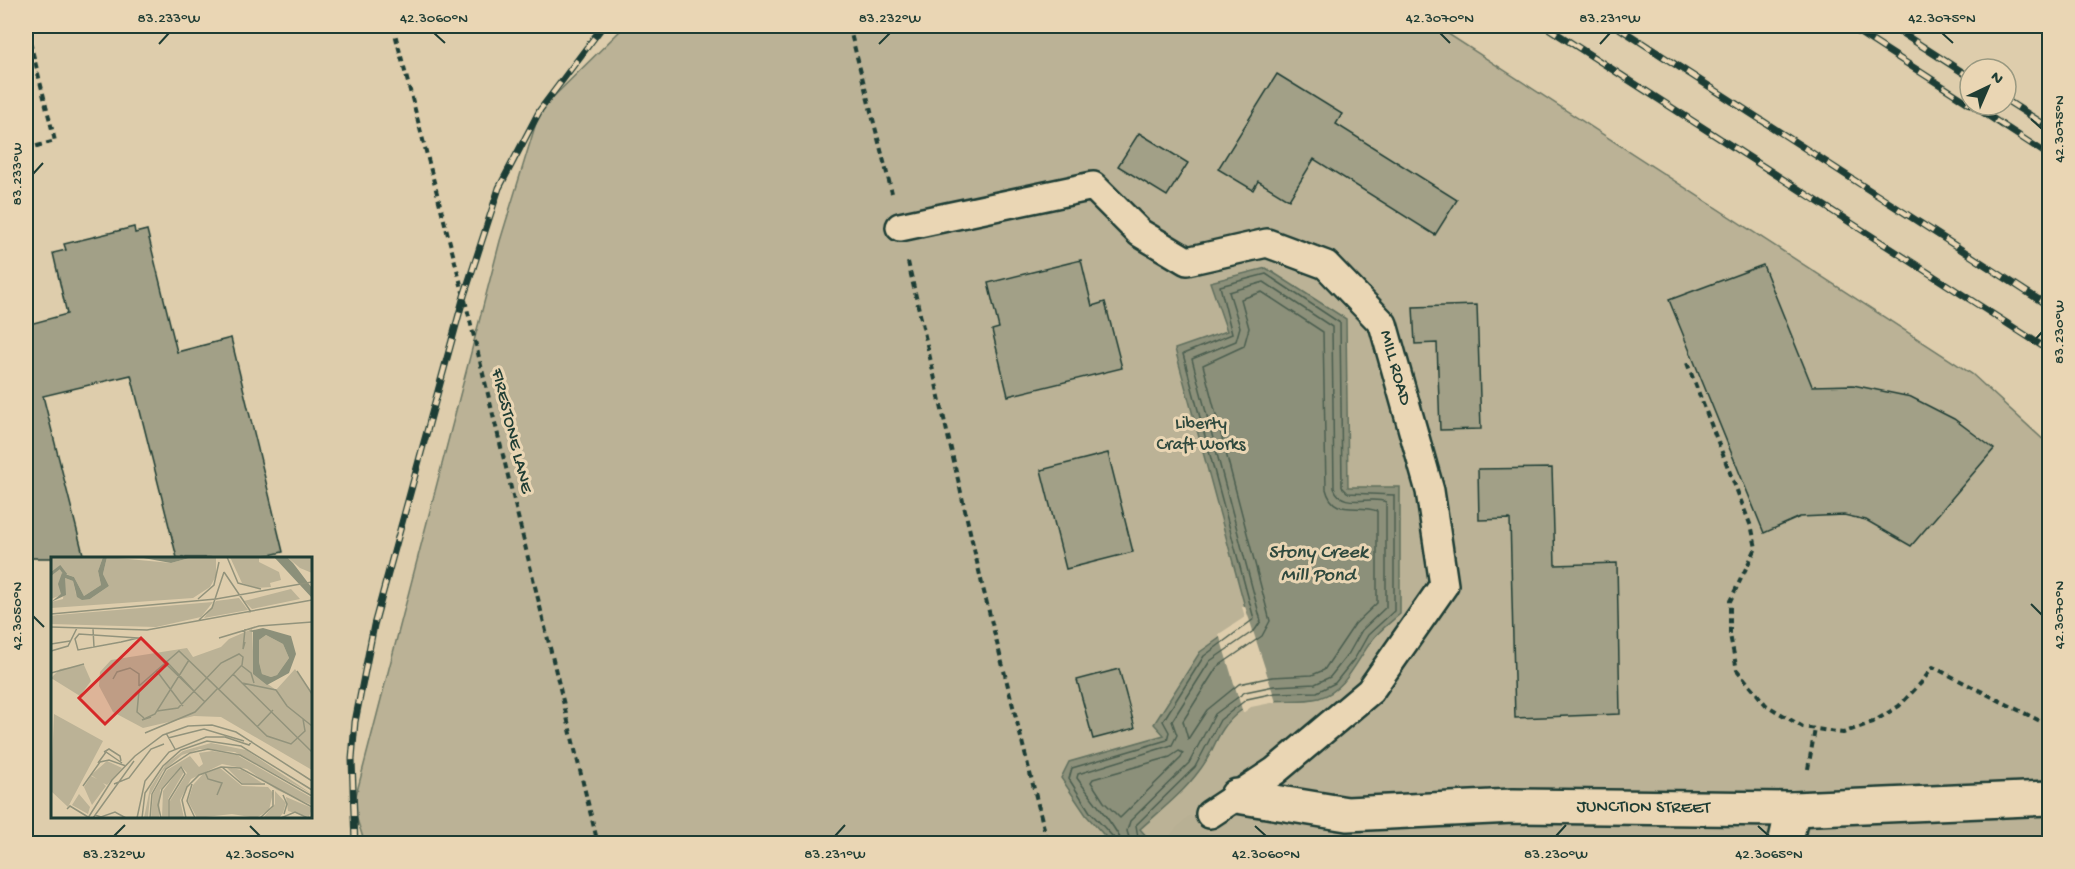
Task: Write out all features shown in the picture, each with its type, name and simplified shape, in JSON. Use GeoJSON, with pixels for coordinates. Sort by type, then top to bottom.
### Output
{"type":"FeatureCollection","features":[{"type":"Feature","properties":{"kind":"street","name":"MILL ROAD"},"geometry":{"type":"LineString","coordinates":[[900,227],[1093,186],[1140,233],[1186,261],[1267,243],[1326,265],[1383,324],[1430,491],[1444,585],[1370,691],[1275,771],[1210,814]]}},
{"type":"Feature","properties":{"kind":"street","name":"JUNCTION STREET"},"geometry":{"type":"LineString","coordinates":[[1238,796],[1347,814],[1513,806],[1793,809],[2049,798]]}},
{"type":"Feature","properties":{"kind":"street"},"geometry":{"type":"LineString","coordinates":[[1785,843],[1793,809]]}},
{"type":"Feature","properties":{"kind":"path"},"geometry":{"type":"LineString","coordinates":[[26,149],[55,141],[27,26]]}},
{"type":"Feature","properties":{"kind":"path","name":"FIRESTONE LANE"},"geometry":{"type":"LineString","coordinates":[[393,26],[464,296],[598,843]]}},
{"type":"Feature","properties":{"kind":"path"},"geometry":{"type":"LineString","coordinates":[[849,26],[900,227],[982,584],[1047,843]]}},
{"type":"Feature","properties":{"kind":"path"},"geometry":{"type":"LineString","coordinates":[[1687,363],[1752,529],[1756,548],[1730,601],[1730,636],[1737,670],[1766,705],[1803,727],[1843,733],[1874,722],[1899,706],[1921,684],[1933,667],[2040,721]]}},
{"type":"Feature","properties":{"kind":"green space","name":"Liberty Craft Works"},"geometry":{"type":"Polygon","coordinates":[[[625,26],[1436,26],[1972,374],[2049,445],[2049,843],[365,844],[353,807],[500,241],[540,110],[625,26]]]}},
{"type":"Feature","properties":{"kind":"water","name":"Stony Creek Mill Pond"},"geometry":{"type":"Polygon","coordinates":[[[1266,268],[1346,319],[1348,487],[1400,487],[1400,614],[1382,629],[1344,681],[1329,694],[1309,700],[1258,703],[1239,712],[1220,733],[1205,763],[1193,779],[1140,829],[1148,838],[1142,843],[1111,843],[1086,815],[1061,778],[1069,762],[1164,735],[1154,724],[1200,652],[1248,618],[1175,349],[1227,331],[1210,282],[1266,268]]]}},
{"type":"Feature","properties":{"kind":"pier"},"geometry":{"type":"Polygon","coordinates":[[[1245,606],[1276,702],[1251,707],[1243,713],[1219,634],[1245,617],[1242,607],[1245,606]]]}},
{"type":"Feature","properties":{"kind":"building"},"geometry":{"type":"Polygon","coordinates":[[[1277,74],[1342,114],[1336,124],[1457,200],[1435,235],[1314,159],[1289,200],[1258,181],[1253,190],[1218,169],[1277,74]]]}},
{"type":"Feature","properties":{"kind":"building"},"geometry":{"type":"Polygon","coordinates":[[[1139,133],[1188,163],[1167,196],[1118,166],[1139,133]]]}},
{"type":"Feature","properties":{"kind":"building"},"geometry":{"type":"Polygon","coordinates":[[[134,227],[135,233],[147,230],[177,352],[231,338],[283,552],[260,557],[177,557],[131,375],[43,396],[84,557],[26,558],[26,325],[67,314],[53,253],[66,250],[64,244],[134,227]]]}},
{"type":"Feature","properties":{"kind":"building"},"geometry":{"type":"Polygon","coordinates":[[[1081,260],[1092,306],[1105,302],[1122,368],[1008,396],[992,330],[999,328],[988,283],[1081,260]]]}},
{"type":"Feature","properties":{"kind":"building"},"geometry":{"type":"Polygon","coordinates":[[[1763,265],[1812,386],[1853,385],[1911,397],[1954,419],[1994,449],[1911,546],[1866,520],[1844,515],[1800,517],[1764,533],[1669,300],[1763,265]]]}},
{"type":"Feature","properties":{"kind":"building"},"geometry":{"type":"Polygon","coordinates":[[[1477,305],[1481,429],[1440,430],[1437,343],[1415,344],[1413,307],[1477,305]]]}},
{"type":"Feature","properties":{"kind":"building"},"geometry":{"type":"Polygon","coordinates":[[[1108,453],[1133,552],[1066,569],[1041,470],[1108,453]]]}},
{"type":"Feature","properties":{"kind":"building"},"geometry":{"type":"Polygon","coordinates":[[[1552,468],[1555,565],[1617,563],[1620,714],[1515,718],[1510,519],[1479,520],[1478,469],[1552,468]]]}},
{"type":"Feature","properties":{"kind":"building"},"geometry":{"type":"Polygon","coordinates":[[[1119,669],[1135,728],[1093,739],[1077,680],[1119,669]]]}},
{"type":"Feature","properties":{"kind":"tunnel"},"geometry":{"type":"LineString","coordinates":[[1180,844],[1210,814]]}},
{"type":"Feature","properties":{"kind":"railway"},"geometry":{"type":"LineString","coordinates":[[355,844],[352,759],[355,722],[374,625],[464,296],[499,188],[540,110],[603,26]]}},
{"type":"Feature","properties":{"kind":"railway"},"geometry":{"type":"LineString","coordinates":[[1545,26],[2050,351]]}},
{"type":"Feature","properties":{"kind":"railway"},"geometry":{"type":"LineString","coordinates":[[1616,26],[2050,307]]}},
{"type":"Feature","properties":{"kind":"railway"},"geometry":{"type":"LineString","coordinates":[[1849,26],[1958,96]]}},
{"type":"Feature","properties":{"kind":"railway"},"geometry":{"type":"LineString","coordinates":[[1891,26],[1958,69]]}},
{"type":"Feature","properties":{"kind":"railway"},"geometry":{"type":"LineString","coordinates":[[2018,108],[2050,128]]}},
{"type":"Feature","properties":{"kind":"railway"},"geometry":{"type":"LineString","coordinates":[[1990,117],[2050,156]]}}]}
